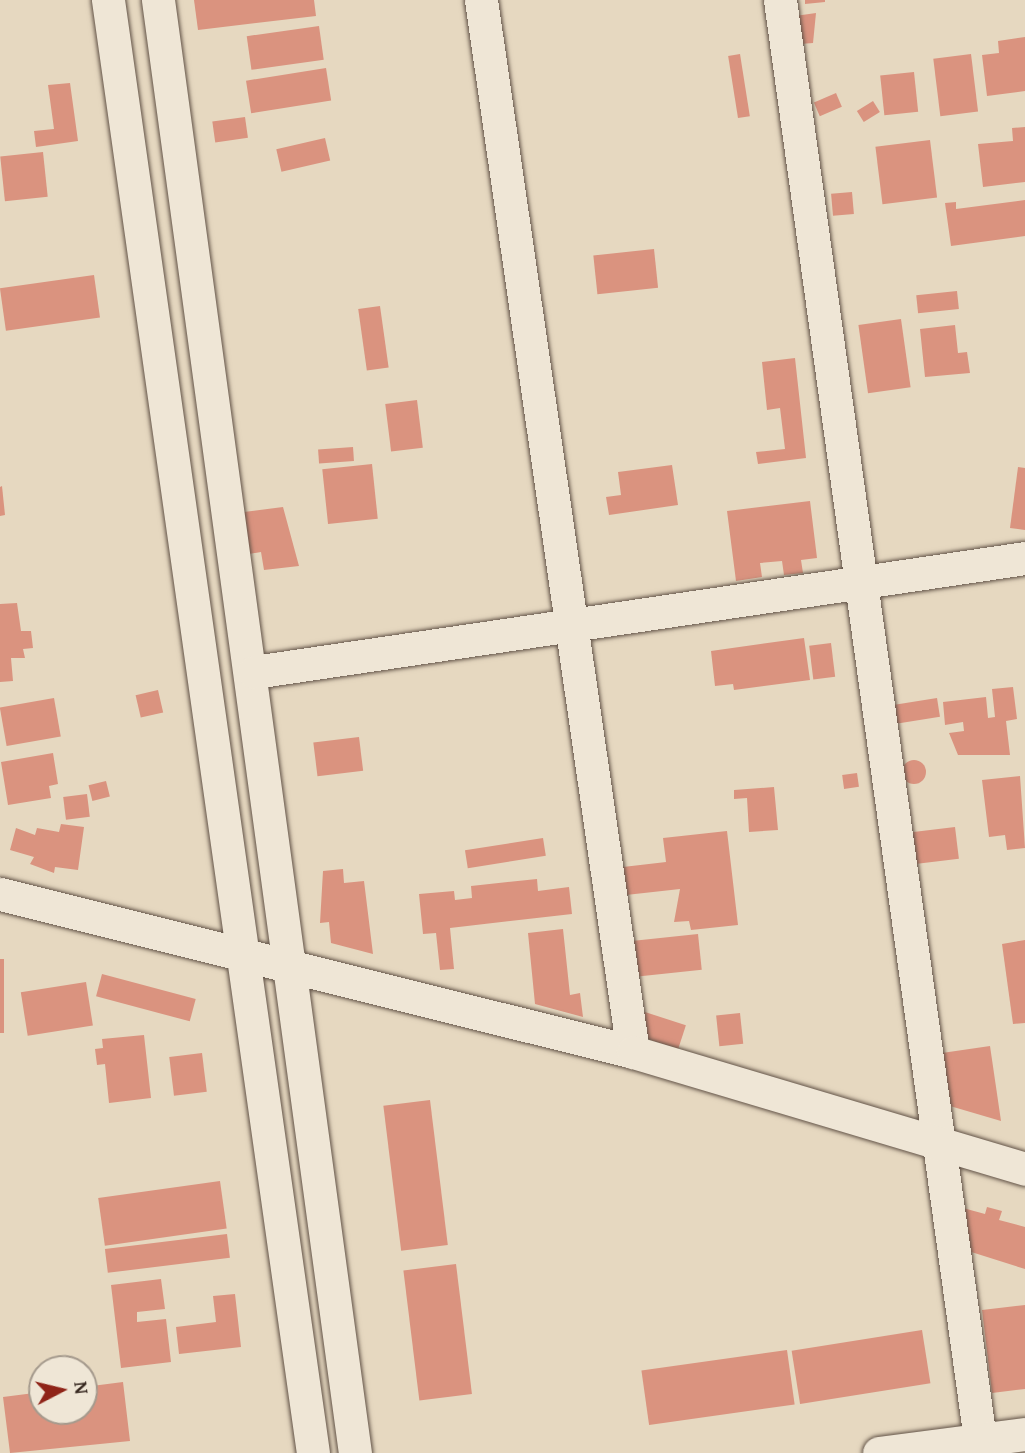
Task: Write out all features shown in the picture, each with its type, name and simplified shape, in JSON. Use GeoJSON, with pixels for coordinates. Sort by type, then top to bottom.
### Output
{"type":"FeatureCollection","features":[{"type":"Feature","properties":{"kind":"street"},"geometry":{"type":"LineString","coordinates":[[108,0],[248,959],[313,1453]]}},
{"type":"Feature","properties":{"kind":"street"},"geometry":{"type":"LineString","coordinates":[[158,0],[254,672],[289,969],[355,1453]]}},
{"type":"Feature","properties":{"kind":"street"},"geometry":{"type":"LineString","coordinates":[[481,0],[576,626],[633,1052]]}},
{"type":"Feature","properties":{"kind":"street"},"geometry":{"type":"LineString","coordinates":[[780,0],[981,1446]]}},
{"type":"Feature","properties":{"kind":"street"},"geometry":{"type":"LineString","coordinates":[[254,672],[1025,558]]}},
{"type":"Feature","properties":{"kind":"street"},"geometry":{"type":"LineString","coordinates":[[0,894],[248,959],[633,1052],[1025,1169]]}},
{"type":"Feature","properties":{"kind":"street"},"geometry":{"type":"LineString","coordinates":[[879,1453],[981,1446],[1025,1434]]}},
{"type":"Feature","properties":{"kind":"building"},"geometry":{"type":"Polygon","coordinates":[[[194,0],[314,0],[316,16],[198,30],[194,0]]]}},
{"type":"Feature","properties":{"kind":"building"},"geometry":{"type":"Polygon","coordinates":[[[805,0],[825,0],[825,2],[805,4],[805,0]]]}},
{"type":"Feature","properties":{"kind":"building"},"geometry":{"type":"Polygon","coordinates":[[[816,13],[813,43],[800,44],[795,16],[816,13]]]}},
{"type":"Feature","properties":{"kind":"building"},"geometry":{"type":"Polygon","coordinates":[[[319,26],[324,60],[251,70],[247,36],[319,26]]]}},
{"type":"Feature","properties":{"kind":"building"},"geometry":{"type":"Polygon","coordinates":[[[1025,37],[1025,91],[987,96],[982,55],[999,53],[998,41],[1025,37]]]}},
{"type":"Feature","properties":{"kind":"building"},"geometry":{"type":"Polygon","coordinates":[[[740,54],[750,116],[738,118],[728,56],[740,54]]]}},
{"type":"Feature","properties":{"kind":"building"},"geometry":{"type":"Polygon","coordinates":[[[971,54],[978,112],[940,116],[933,59],[971,54]]]}},
{"type":"Feature","properties":{"kind":"building"},"geometry":{"type":"Polygon","coordinates":[[[326,68],[331,101],[251,113],[246,81],[326,68]]]}},
{"type":"Feature","properties":{"kind":"building"},"geometry":{"type":"Polygon","coordinates":[[[914,72],[918,112],[884,115],[880,76],[914,72]]]}},
{"type":"Feature","properties":{"kind":"building"},"geometry":{"type":"Polygon","coordinates":[[[70,83],[78,141],[36,147],[34,131],[54,129],[48,85],[70,83]]]}},
{"type":"Feature","properties":{"kind":"building"},"geometry":{"type":"Polygon","coordinates":[[[836,93],[842,107],[820,116],[814,102],[836,93]]]}},
{"type":"Feature","properties":{"kind":"building"},"geometry":{"type":"Polygon","coordinates":[[[873,101],[880,112],[864,122],[857,111],[873,101]]]}},
{"type":"Feature","properties":{"kind":"building"},"geometry":{"type":"Polygon","coordinates":[[[245,117],[248,138],[215,142],[212,122],[245,117]]]}},
{"type":"Feature","properties":{"kind":"building"},"geometry":{"type":"Polygon","coordinates":[[[1025,127],[1025,182],[983,187],[978,144],[1013,141],[1012,128],[1025,127]]]}},
{"type":"Feature","properties":{"kind":"building"},"geometry":{"type":"Polygon","coordinates":[[[325,138],[330,160],[281,172],[276,149],[325,138]]]}},
{"type":"Feature","properties":{"kind":"building"},"geometry":{"type":"Polygon","coordinates":[[[930,140],[937,198],[882,204],[875,147],[930,140]]]}},
{"type":"Feature","properties":{"kind":"building"},"geometry":{"type":"Polygon","coordinates":[[[43,152],[48,197],[5,201],[0,156],[43,152]]]}},
{"type":"Feature","properties":{"kind":"building"},"geometry":{"type":"Polygon","coordinates":[[[852,192],[854,214],[833,216],[831,194],[852,192]]]}},
{"type":"Feature","properties":{"kind":"building"},"geometry":{"type":"Polygon","coordinates":[[[1025,200],[1025,236],[951,246],[945,203],[956,202],[956,209],[1025,200]]]}},
{"type":"Feature","properties":{"kind":"building"},"geometry":{"type":"Polygon","coordinates":[[[654,249],[658,288],[597,294],[593,255],[654,249]]]}},
{"type":"Feature","properties":{"kind":"building"},"geometry":{"type":"Polygon","coordinates":[[[94,275],[100,318],[6,331],[0,288],[94,275]]]}},
{"type":"Feature","properties":{"kind":"building"},"geometry":{"type":"Polygon","coordinates":[[[957,291],[959,309],[918,313],[916,295],[957,291]]]}},
{"type":"Feature","properties":{"kind":"building"},"geometry":{"type":"Polygon","coordinates":[[[380,306],[389,367],[367,370],[358,309],[380,306]]]}},
{"type":"Feature","properties":{"kind":"building"},"geometry":{"type":"Polygon","coordinates":[[[901,319],[911,387],[868,393],[858,325],[901,319]]]}},
{"type":"Feature","properties":{"kind":"building"},"geometry":{"type":"Polygon","coordinates":[[[955,325],[958,353],[967,352],[970,373],[925,377],[920,329],[955,325]]]}},
{"type":"Feature","properties":{"kind":"building"},"geometry":{"type":"Polygon","coordinates":[[[795,358],[806,458],[758,464],[756,452],[785,449],[780,408],[767,410],[762,362],[795,358]]]}},
{"type":"Feature","properties":{"kind":"building"},"geometry":{"type":"Polygon","coordinates":[[[417,400],[423,448],[391,452],[385,404],[417,400]]]}},
{"type":"Feature","properties":{"kind":"building"},"geometry":{"type":"Polygon","coordinates":[[[353,447],[354,461],[319,463],[318,449],[353,447]]]}},
{"type":"Feature","properties":{"kind":"building"},"geometry":{"type":"Polygon","coordinates":[[[372,464],[378,519],[328,524],[322,469],[372,464]]]}},
{"type":"Feature","properties":{"kind":"building"},"geometry":{"type":"Polygon","coordinates":[[[672,465],[678,505],[609,515],[606,497],[621,495],[618,472],[672,465]]]}},
{"type":"Feature","properties":{"kind":"building"},"geometry":{"type":"Polygon","coordinates":[[[1018,467],[1025,468],[1025,530],[1010,528],[1018,467]]]}},
{"type":"Feature","properties":{"kind":"building"},"geometry":{"type":"Polygon","coordinates":[[[2,486],[5,515],[0,516],[0,487],[2,486]]]}},
{"type":"Feature","properties":{"kind":"building"},"geometry":{"type":"Polygon","coordinates":[[[810,501],[817,558],[801,560],[803,573],[784,575],[782,561],[760,563],[762,577],[736,581],[727,511],[810,501]]]}},
{"type":"Feature","properties":{"kind":"building"},"geometry":{"type":"Polygon","coordinates":[[[283,507],[299,566],[264,570],[261,552],[249,554],[244,512],[283,507]]]}},
{"type":"Feature","properties":{"kind":"building"},"geometry":{"type":"Polygon","coordinates":[[[17,603],[21,631],[31,631],[33,648],[23,649],[25,658],[11,658],[13,681],[0,682],[0,604],[17,603]]]}},
{"type":"Feature","properties":{"kind":"building"},"geometry":{"type":"Polygon","coordinates":[[[804,638],[810,680],[734,690],[733,684],[715,686],[711,651],[804,638]]]}},
{"type":"Feature","properties":{"kind":"building"},"geometry":{"type":"Polygon","coordinates":[[[831,643],[835,677],[813,679],[809,646],[831,643]]]}},
{"type":"Feature","properties":{"kind":"building"},"geometry":{"type":"Polygon","coordinates":[[[1013,687],[1017,719],[1006,721],[1010,755],[958,755],[949,733],[964,731],[963,722],[945,725],[943,702],[986,697],[988,718],[995,717],[992,689],[1013,687]]]}},
{"type":"Feature","properties":{"kind":"building"},"geometry":{"type":"Polygon","coordinates":[[[158,690],[163,712],[141,718],[136,695],[158,690]]]}},
{"type":"Feature","properties":{"kind":"building"},"geometry":{"type":"Polygon","coordinates":[[[54,698],[61,736],[7,746],[0,708],[54,698]]]}},
{"type":"Feature","properties":{"kind":"building"},"geometry":{"type":"Polygon","coordinates":[[[937,698],[940,717],[895,724],[892,705],[937,698]]]}},
{"type":"Feature","properties":{"kind":"building"},"geometry":{"type":"Polygon","coordinates":[[[359,737],[363,771],[317,776],[313,743],[359,737]]]}},
{"type":"Feature","properties":{"kind":"building"},"geometry":{"type":"Polygon","coordinates":[[[53,753],[58,784],[49,786],[51,798],[8,805],[1,762],[53,753]]]}},
{"type":"Feature","properties":{"kind":"building"},"geometry":{"type":"Polygon","coordinates":[[[914,760],[923,763],[926,772],[923,781],[914,784],[905,781],[902,772],[905,763],[914,760]]]}},
{"type":"Feature","properties":{"kind":"building"},"geometry":{"type":"Polygon","coordinates":[[[857,773],[859,787],[844,789],[842,775],[857,773]]]}},
{"type":"Feature","properties":{"kind":"building"},"geometry":{"type":"Polygon","coordinates":[[[1020,776],[1025,848],[1007,850],[1005,835],[989,837],[982,780],[1020,776]]]}},
{"type":"Feature","properties":{"kind":"building"},"geometry":{"type":"Polygon","coordinates":[[[106,781],[110,797],[92,801],[89,785],[106,781]]]}},
{"type":"Feature","properties":{"kind":"building"},"geometry":{"type":"Polygon","coordinates":[[[774,787],[778,830],[749,832],[747,798],[734,799],[734,790],[774,787]]]}},
{"type":"Feature","properties":{"kind":"building"},"geometry":{"type":"Polygon","coordinates":[[[87,794],[90,817],[66,820],[63,797],[87,794]]]}},
{"type":"Feature","properties":{"kind":"building"},"geometry":{"type":"Polygon","coordinates":[[[61,824],[84,827],[78,870],[55,867],[54,873],[30,864],[34,857],[10,850],[16,828],[35,835],[37,828],[59,832],[61,824]]]}},
{"type":"Feature","properties":{"kind":"building"},"geometry":{"type":"Polygon","coordinates":[[[955,827],[959,859],[913,864],[909,833],[955,827]]]}},
{"type":"Feature","properties":{"kind":"building"},"geometry":{"type":"Polygon","coordinates":[[[727,831],[738,925],[691,930],[689,921],[674,922],[680,889],[626,895],[623,867],[666,862],[663,838],[727,831]]]}},
{"type":"Feature","properties":{"kind":"building"},"geometry":{"type":"Polygon","coordinates":[[[543,838],[546,856],[468,868],[465,850],[543,838]]]}},
{"type":"Feature","properties":{"kind":"building"},"geometry":{"type":"Polygon","coordinates":[[[343,869],[344,883],[364,881],[373,954],[331,943],[329,922],[320,923],[323,871],[343,869]]]}},
{"type":"Feature","properties":{"kind":"building"},"geometry":{"type":"Polygon","coordinates":[[[537,879],[538,891],[569,887],[572,914],[450,928],[454,969],[440,970],[436,933],[423,934],[419,894],[454,891],[455,900],[472,898],[471,886],[537,879]]]}},
{"type":"Feature","properties":{"kind":"building"},"geometry":{"type":"Polygon","coordinates":[[[563,929],[570,995],[580,993],[583,1017],[535,1004],[528,933],[563,929]]]}},
{"type":"Feature","properties":{"kind":"building"},"geometry":{"type":"Polygon","coordinates":[[[698,934],[702,970],[633,977],[629,941],[698,934]]]}},
{"type":"Feature","properties":{"kind":"building"},"geometry":{"type":"Polygon","coordinates":[[[1025,940],[1025,1023],[1013,1024],[1002,944],[1025,940]]]}},
{"type":"Feature","properties":{"kind":"building"},"geometry":{"type":"Polygon","coordinates":[[[0,959],[4,959],[4,1033],[0,1033],[0,959]]]}},
{"type":"Feature","properties":{"kind":"building"},"geometry":{"type":"Polygon","coordinates":[[[102,974],[196,999],[190,1021],[96,996],[102,974]]]}},
{"type":"Feature","properties":{"kind":"building"},"geometry":{"type":"Polygon","coordinates":[[[86,982],[93,1025],[28,1036],[21,992],[86,982]]]}},
{"type":"Feature","properties":{"kind":"building"},"geometry":{"type":"Polygon","coordinates":[[[645,1012],[686,1025],[678,1049],[637,1036],[645,1012]]]}},
{"type":"Feature","properties":{"kind":"building"},"geometry":{"type":"Polygon","coordinates":[[[740,1013],[743,1044],[719,1046],[716,1016],[740,1013]]]}},
{"type":"Feature","properties":{"kind":"building"},"geometry":{"type":"Polygon","coordinates":[[[144,1035],[151,1098],[109,1103],[105,1064],[97,1065],[95,1049],[103,1048],[102,1039],[144,1035]]]}},
{"type":"Feature","properties":{"kind":"building"},"geometry":{"type":"Polygon","coordinates":[[[990,1046],[1001,1121],[950,1106],[942,1053],[990,1046]]]}},
{"type":"Feature","properties":{"kind":"building"},"geometry":{"type":"Polygon","coordinates":[[[202,1053],[207,1092],[174,1096],[169,1057],[202,1053]]]}},
{"type":"Feature","properties":{"kind":"building"},"geometry":{"type":"Polygon","coordinates":[[[430,1100],[448,1245],[401,1251],[383,1106],[430,1100]]]}},
{"type":"Feature","properties":{"kind":"building"},"geometry":{"type":"Polygon","coordinates":[[[220,1181],[227,1229],[105,1246],[98,1198],[220,1181]]]}},
{"type":"Feature","properties":{"kind":"building"},"geometry":{"type":"Polygon","coordinates":[[[987,1207],[1002,1211],[999,1220],[1025,1227],[1025,1269],[965,1250],[963,1208],[985,1214],[987,1207]]]}},
{"type":"Feature","properties":{"kind":"building"},"geometry":{"type":"Polygon","coordinates":[[[227,1234],[230,1258],[108,1273],[105,1249],[227,1234]]]}},
{"type":"Feature","properties":{"kind":"building"},"geometry":{"type":"Polygon","coordinates":[[[456,1264],[472,1394],[419,1400],[403,1270],[456,1264]]]}},
{"type":"Feature","properties":{"kind":"building"},"geometry":{"type":"Polygon","coordinates":[[[161,1279],[165,1309],[137,1312],[137,1322],[166,1319],[171,1362],[121,1368],[111,1285],[161,1279]]]}},
{"type":"Feature","properties":{"kind":"building"},"geometry":{"type":"Polygon","coordinates":[[[235,1294],[241,1347],[179,1354],[176,1327],[216,1322],[213,1296],[235,1294]]]}},
{"type":"Feature","properties":{"kind":"building"},"geometry":{"type":"Polygon","coordinates":[[[1025,1305],[1025,1389],[992,1393],[982,1310],[1025,1305]]]}},
{"type":"Feature","properties":{"kind":"building"},"geometry":{"type":"Polygon","coordinates":[[[922,1330],[930,1383],[800,1404],[792,1351],[922,1330]]]}},
{"type":"Feature","properties":{"kind":"building"},"geometry":{"type":"Polygon","coordinates":[[[787,1350],[795,1404],[649,1425],[641,1370],[787,1350]]]}},
{"type":"Feature","properties":{"kind":"building"},"geometry":{"type":"Polygon","coordinates":[[[123,1382],[130,1441],[10,1453],[3,1397],[28,1394],[28,1425],[98,1425],[98,1385],[123,1382]]]}}]}
